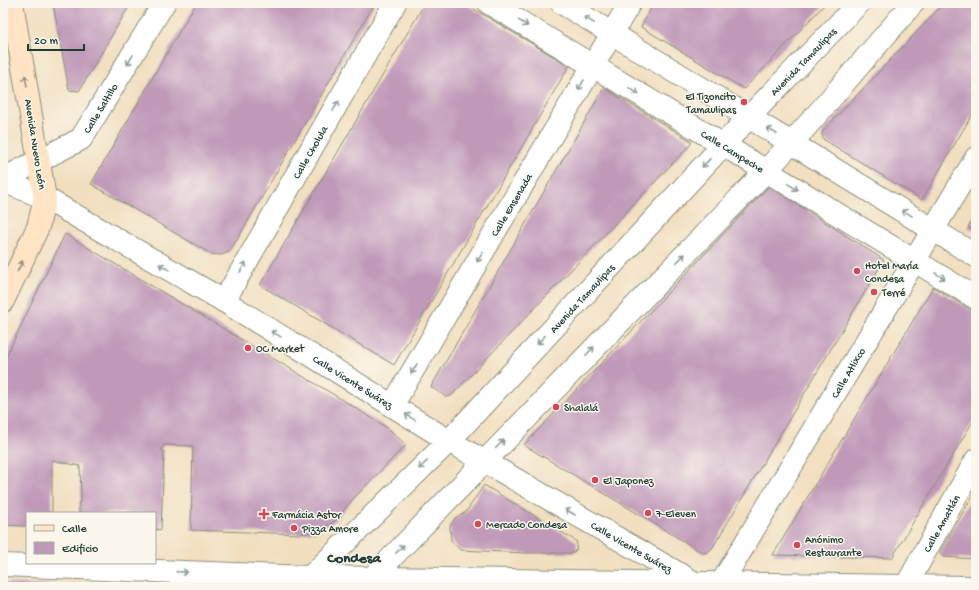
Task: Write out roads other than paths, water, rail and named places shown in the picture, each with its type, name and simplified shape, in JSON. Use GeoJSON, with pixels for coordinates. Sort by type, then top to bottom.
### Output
{"type":"FeatureCollection","features":[{"type":"Feature","properties":{"kind":"main road","name":"Avenida Nuevo León"},"geometry":{"type":"LineString","coordinates":[[3,301],[38,227],[45,198],[40,160],[12,3]]}},
{"type":"Feature","properties":{"kind":"street","name":"Calle Saltillo"},"geometry":{"type":"LineString","coordinates":[[3,180],[81,139],[164,3]]}},
{"type":"Feature","properties":{"kind":"street","name":"Calle Cholula"},"geometry":{"type":"LineString","coordinates":[[224,301],[395,3]]}},
{"type":"Feature","properties":{"kind":"street","name":"Calle Campeche"},"geometry":{"type":"LineString","coordinates":[[489,3],[976,298]]}},
{"type":"Feature","properties":{"kind":"street"},"geometry":{"type":"LineString","coordinates":[[562,3],[976,256]]}},
{"type":"Feature","properties":{"kind":"street","name":"Calle Ensenada"},"geometry":{"type":"LineString","coordinates":[[392,406],[630,3]]}},
{"type":"Feature","properties":{"kind":"street","name":"Avenida Tamaulipas"},"geometry":{"type":"LineString","coordinates":[[310,584],[448,441],[748,117],[859,3]]}},
{"type":"Feature","properties":{"kind":"street"},"geometry":{"type":"LineString","coordinates":[[368,582],[483,461],[766,171],[913,3]]}},
{"type":"Feature","properties":{"kind":"street","name":"Calle Atlixco"},"geometry":{"type":"LineString","coordinates":[[709,585],[914,261],[976,158]]}},
{"type":"Feature","properties":{"kind":"street","name":"Calle Vicente Suárez"},"geometry":{"type":"LineString","coordinates":[[3,180],[45,198],[224,301],[448,441],[709,585]]}},
{"type":"Feature","properties":{"kind":"street","name":"Calle Amatlán"},"geometry":{"type":"LineString","coordinates":[[906,586],[976,460]]}},
{"type":"Feature","properties":{"kind":"street"},"geometry":{"type":"LineString","coordinates":[[3,565],[310,584],[368,582],[968,587]]}},
{"type":"Feature","properties":{"kind":"place","name":"El Tizoncito Tamaulipas"},"geometry":{"type":"Point","coordinates":[744,102]}},
{"type":"Feature","properties":{"kind":"place","name":"Hotel María Condesa"},"geometry":{"type":"Point","coordinates":[857,271]}},
{"type":"Feature","properties":{"kind":"place","name":"Terré"},"geometry":{"type":"Point","coordinates":[874,292]}},
{"type":"Feature","properties":{"kind":"place","name":"OC Market"},"geometry":{"type":"Point","coordinates":[248,348]}},
{"type":"Feature","properties":{"kind":"place","name":"Shalalá"},"geometry":{"type":"Point","coordinates":[556,407]}},
{"type":"Feature","properties":{"kind":"place","name":"El Japonez"},"geometry":{"type":"Point","coordinates":[595,480]}},
{"type":"Feature","properties":{"kind":"place","name":"7-Eleven"},"geometry":{"type":"Point","coordinates":[648,513]}},
{"type":"Feature","properties":{"kind":"place","name":"Farmácia Astor"},"geometry":{"type":"Point","coordinates":[264,514]}},
{"type":"Feature","properties":{"kind":"place","name":"Mercado Condesa"},"geometry":{"type":"Point","coordinates":[478,524]}},
{"type":"Feature","properties":{"kind":"place","name":"Pizza Amore"},"geometry":{"type":"Point","coordinates":[294,528]}},
{"type":"Feature","properties":{"kind":"place","name":"Anónimo Restaurante"},"geometry":{"type":"Point","coordinates":[797,545]}},
{"type":"Feature","properties":{"kind":"district","name":"Condesa"},"geometry":{"type":"Point","coordinates":[354,557]}}]}
